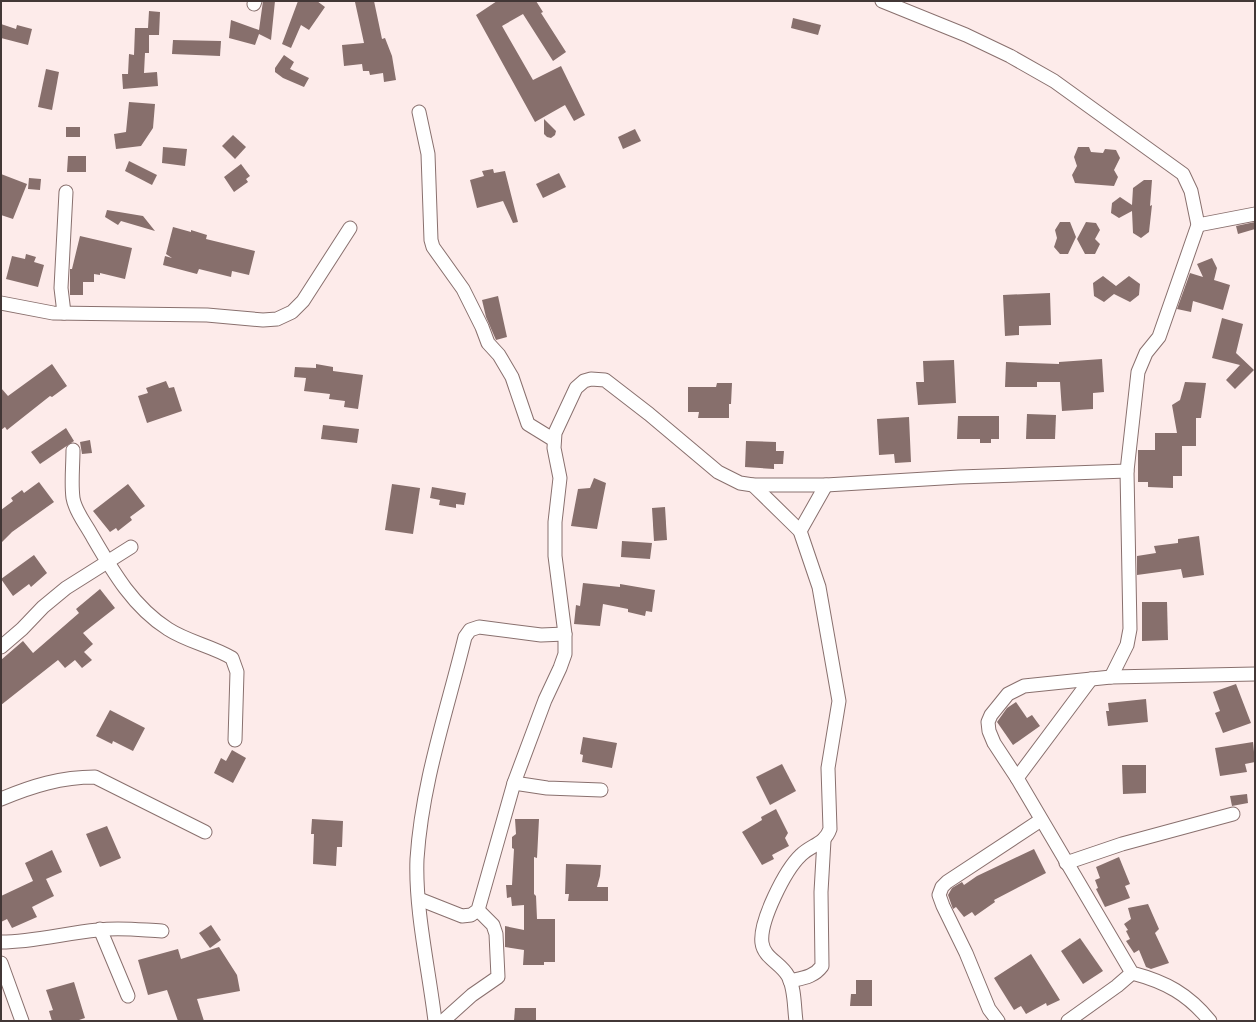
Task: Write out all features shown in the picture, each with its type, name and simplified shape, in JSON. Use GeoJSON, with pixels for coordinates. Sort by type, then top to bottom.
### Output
{"type":"FeatureCollection","features":[{"type":"Feature","properties":{"kind":"street"},"geometry":{"type":"LineString","coordinates":[[882,1],[966,35],[1004,53],[1060,85],[1183,174],[1191,191],[1198,225],[1159,337],[1146,353],[1138,372],[1127,471],[1130,629],[1127,645],[1110,677]]}},
{"type":"Feature","properties":{"kind":"street"},"geometry":{"type":"LineString","coordinates":[[419,112],[428,154],[432,247],[463,289],[482,327],[488,343],[499,354],[512,377],[528,424],[554,440]]}},
{"type":"Feature","properties":{"kind":"street"},"geometry":{"type":"LineString","coordinates":[[64,313],[61,288],[66,192]]}},
{"type":"Feature","properties":{"kind":"street"},"geometry":{"type":"LineString","coordinates":[[1198,225],[1255,214]]}},
{"type":"Feature","properties":{"kind":"street"},"geometry":{"type":"LineString","coordinates":[[1,303],[43,312],[207,315],[263,320],[277,319],[292,312],[303,301],[350,228]]}},
{"type":"Feature","properties":{"kind":"street"},"geometry":{"type":"LineString","coordinates":[[419,899],[462,916],[471,915],[478,910],[514,783],[545,700],[564,659],[565,634],[555,556],[555,522],[560,478],[555,455],[554,440],[556,427],[576,388],[584,381],[605,380],[649,414],[718,472],[740,483],[753,485],[826,485],[959,477],[1127,471]]}},
{"type":"Feature","properties":{"kind":"street"},"geometry":{"type":"LineString","coordinates":[[73,450],[73,500],[78,512],[107,561],[130,595],[143,611],[168,629],[185,639],[232,658],[237,672],[235,740]]}},
{"type":"Feature","properties":{"kind":"street"},"geometry":{"type":"LineString","coordinates":[[753,485],[800,531],[819,587],[839,702],[828,768],[830,829],[824,840],[821,892],[822,966],[818,972],[808,977],[790,981]]}},
{"type":"Feature","properties":{"kind":"street"},"geometry":{"type":"LineString","coordinates":[[800,531],[826,485]]}},
{"type":"Feature","properties":{"kind":"street"},"geometry":{"type":"LineString","coordinates":[[1,647],[22,629],[43,607],[66,588],[131,547]]}},
{"type":"Feature","properties":{"kind":"street"},"geometry":{"type":"LineString","coordinates":[[435,1021],[419,899],[417,860],[421,819],[438,735],[467,632],[479,627],[540,635],[565,634]]}},
{"type":"Feature","properties":{"kind":"street"},"geometry":{"type":"LineString","coordinates":[[1210,1021],[1198,1006],[1171,987],[1152,978],[1132,973],[1017,778],[994,743],[989,731],[988,722],[993,711],[1008,694],[1024,686],[1110,677],[1255,674]]}},
{"type":"Feature","properties":{"kind":"street"},"geometry":{"type":"LineString","coordinates":[[1017,778],[1091,679]]}},
{"type":"Feature","properties":{"kind":"street"},"geometry":{"type":"LineString","coordinates":[[1,799],[55,780],[75,777],[95,778],[205,832]]}},
{"type":"Feature","properties":{"kind":"street"},"geometry":{"type":"LineString","coordinates":[[514,783],[547,788],[600,790]]}},
{"type":"Feature","properties":{"kind":"street"},"geometry":{"type":"LineString","coordinates":[[1066,863],[1122,844],[1233,814]]}},
{"type":"Feature","properties":{"kind":"street"},"geometry":{"type":"LineString","coordinates":[[998,1021],[989,1009],[966,953],[942,906],[939,895],[942,887],[947,882],[1041,820]]}},
{"type":"Feature","properties":{"kind":"street"},"geometry":{"type":"LineString","coordinates":[[796,1021],[788,974],[763,950],[761,934],[764,919],[780,885],[794,863],[801,854],[824,840]]}},
{"type":"Feature","properties":{"kind":"street"},"geometry":{"type":"LineString","coordinates":[[443,1021],[472,995],[498,977],[496,934],[493,925],[478,910]]}},
{"type":"Feature","properties":{"kind":"street"},"geometry":{"type":"LineString","coordinates":[[100,929],[128,996]]}},
{"type":"Feature","properties":{"kind":"street"},"geometry":{"type":"LineString","coordinates":[[1,942],[28,941],[100,929],[162,930]]}},
{"type":"Feature","properties":{"kind":"street"},"geometry":{"type":"LineString","coordinates":[[1,963],[22,1021]]}},
{"type":"Feature","properties":{"kind":"street"},"geometry":{"type":"LineString","coordinates":[[1068,1021],[1117,986],[1132,973]]}},
{"type":"Feature","properties":{"kind":"building"},"geometry":{"type":"Polygon","coordinates":[[[263,1],[275,1],[271,40],[259,34],[255,45],[229,38],[231,20],[259,30],[263,1]]]}},
{"type":"Feature","properties":{"kind":"building"},"geometry":{"type":"Polygon","coordinates":[[[298,1],[317,1],[325,7],[309,30],[301,25],[291,48],[282,44],[298,1]]]}},
{"type":"Feature","properties":{"kind":"building"},"geometry":{"type":"Polygon","coordinates":[[[374,1],[382,39],[385,38],[392,56],[396,80],[384,82],[383,73],[370,75],[369,71],[363,71],[362,64],[344,66],[342,45],[364,43],[355,2],[374,1]]]}},
{"type":"Feature","properties":{"kind":"building"},"geometry":{"type":"Polygon","coordinates":[[[497,1],[536,1],[543,12],[541,13],[566,52],[553,61],[523,14],[502,26],[533,80],[561,66],[585,115],[574,121],[565,105],[535,122],[476,15],[497,1]]]}},
{"type":"Feature","properties":{"kind":"building"},"geometry":{"type":"Polygon","coordinates":[[[149,11],[160,12],[159,35],[149,35],[149,53],[145,53],[144,73],[157,72],[158,86],[123,89],[122,74],[128,74],[129,54],[134,55],[135,28],[148,28],[149,11]]]}},
{"type":"Feature","properties":{"kind":"building"},"geometry":{"type":"Polygon","coordinates":[[[793,18],[821,25],[818,35],[791,28],[793,18]]]}},
{"type":"Feature","properties":{"kind":"building"},"geometry":{"type":"Polygon","coordinates":[[[1,24],[16,29],[17,25],[32,29],[28,45],[1,38],[1,24]]]}},
{"type":"Feature","properties":{"kind":"building"},"geometry":{"type":"Polygon","coordinates":[[[173,40],[221,41],[220,56],[172,54],[173,40]]]}},
{"type":"Feature","properties":{"kind":"building"},"geometry":{"type":"Polygon","coordinates":[[[284,55],[294,62],[290,69],[309,78],[304,87],[283,78],[275,72],[275,68],[284,55]]]}},
{"type":"Feature","properties":{"kind":"building"},"geometry":{"type":"Polygon","coordinates":[[[46,69],[59,72],[52,110],[38,107],[46,69]]]}},
{"type":"Feature","properties":{"kind":"building"},"geometry":{"type":"Polygon","coordinates":[[[129,102],[155,104],[153,128],[141,146],[116,149],[114,134],[126,132],[129,102]]]}},
{"type":"Feature","properties":{"kind":"building"},"geometry":{"type":"Polygon","coordinates":[[[544,119],[556,131],[555,135],[551,138],[544,134],[544,119]]]}},
{"type":"Feature","properties":{"kind":"building"},"geometry":{"type":"Polygon","coordinates":[[[66,127],[80,127],[80,137],[66,137],[66,127]]]}},
{"type":"Feature","properties":{"kind":"building"},"geometry":{"type":"Polygon","coordinates":[[[635,129],[641,141],[623,149],[618,137],[635,129]]]}},
{"type":"Feature","properties":{"kind":"building"},"geometry":{"type":"Polygon","coordinates":[[[233,135],[246,147],[235,159],[222,146],[233,135]]]}},
{"type":"Feature","properties":{"kind":"building"},"geometry":{"type":"Polygon","coordinates":[[[163,147],[187,149],[185,166],[162,163],[163,147]]]}},
{"type":"Feature","properties":{"kind":"building"},"geometry":{"type":"Polygon","coordinates":[[[1078,147],[1089,147],[1091,152],[1103,153],[1105,149],[1116,150],[1120,158],[1114,170],[1118,177],[1114,186],[1075,183],[1072,175],[1077,166],[1074,157],[1078,147]]]}},
{"type":"Feature","properties":{"kind":"building"},"geometry":{"type":"Polygon","coordinates":[[[68,156],[86,156],[86,172],[67,172],[68,156]]]}},
{"type":"Feature","properties":{"kind":"building"},"geometry":{"type":"Polygon","coordinates":[[[129,161],[157,175],[152,185],[125,171],[129,161]]]}},
{"type":"Feature","properties":{"kind":"building"},"geometry":{"type":"Polygon","coordinates":[[[241,164],[250,176],[246,179],[248,182],[234,192],[224,177],[241,164]]]}},
{"type":"Feature","properties":{"kind":"building"},"geometry":{"type":"Polygon","coordinates":[[[493,169],[494,173],[505,171],[518,222],[513,223],[503,201],[477,208],[470,180],[484,176],[482,171],[493,169]]]}},
{"type":"Feature","properties":{"kind":"building"},"geometry":{"type":"Polygon","coordinates":[[[559,173],[566,187],[543,198],[536,184],[559,173]]]}},
{"type":"Feature","properties":{"kind":"building"},"geometry":{"type":"Polygon","coordinates":[[[1,174],[27,184],[13,219],[1,215],[1,174]]]}},
{"type":"Feature","properties":{"kind":"building"},"geometry":{"type":"Polygon","coordinates":[[[29,178],[41,179],[40,190],[28,189],[29,178]]]}},
{"type":"Feature","properties":{"kind":"building"},"geometry":{"type":"Polygon","coordinates":[[[1144,180],[1152,180],[1150,206],[1152,205],[1149,232],[1141,238],[1133,233],[1132,211],[1119,218],[1111,213],[1112,203],[1120,197],[1132,205],[1133,188],[1144,180]]]}},
{"type":"Feature","properties":{"kind":"building"},"geometry":{"type":"Polygon","coordinates":[[[107,210],[143,216],[155,231],[121,221],[118,225],[105,217],[107,210]]]}},
{"type":"Feature","properties":{"kind":"building"},"geometry":{"type":"Polygon","coordinates":[[[1060,222],[1070,222],[1076,237],[1068,254],[1060,254],[1054,247],[1057,238],[1055,230],[1060,222]]]}},
{"type":"Feature","properties":{"kind":"building"},"geometry":{"type":"Polygon","coordinates":[[[1086,222],[1096,223],[1100,230],[1095,239],[1100,244],[1095,254],[1085,254],[1077,239],[1086,222]]]}},
{"type":"Feature","properties":{"kind":"building"},"geometry":{"type":"Polygon","coordinates":[[[1255,222],[1255,229],[1238,234],[1236,226],[1255,222]]]}},
{"type":"Feature","properties":{"kind":"building"},"geometry":{"type":"Polygon","coordinates":[[[173,227],[191,232],[191,230],[207,235],[206,239],[255,251],[249,275],[232,271],[231,277],[199,269],[197,274],[163,265],[165,256],[172,258],[166,254],[173,227]]]}},
{"type":"Feature","properties":{"kind":"building"},"geometry":{"type":"Polygon","coordinates":[[[80,236],[132,248],[125,279],[100,273],[100,275],[94,274],[94,282],[83,282],[83,295],[70,295],[70,269],[72,269],[80,236]]]}},
{"type":"Feature","properties":{"kind":"building"},"geometry":{"type":"Polygon","coordinates":[[[26,254],[36,257],[34,262],[44,265],[38,287],[6,279],[12,256],[25,259],[26,254]]]}},
{"type":"Feature","properties":{"kind":"building"},"geometry":{"type":"Polygon","coordinates":[[[1212,258],[1217,268],[1214,280],[1230,285],[1223,310],[1193,301],[1191,312],[1177,309],[1190,273],[1203,277],[1197,264],[1212,258]]]}},
{"type":"Feature","properties":{"kind":"building"},"geometry":{"type":"Polygon","coordinates":[[[1103,276],[1116,286],[1129,276],[1140,284],[1139,295],[1130,302],[1114,294],[1104,302],[1094,296],[1093,283],[1103,276]]]}},
{"type":"Feature","properties":{"kind":"building"},"geometry":{"type":"Polygon","coordinates":[[[1050,293],[1051,325],[1019,326],[1019,335],[1005,336],[1003,295],[1050,293]]]}},
{"type":"Feature","properties":{"kind":"building"},"geometry":{"type":"Polygon","coordinates":[[[498,296],[507,337],[496,340],[486,317],[482,300],[498,296]]]}},
{"type":"Feature","properties":{"kind":"building"},"geometry":{"type":"Polygon","coordinates":[[[1222,318],[1243,324],[1236,353],[1254,370],[1235,389],[1226,380],[1240,365],[1212,358],[1222,318]]]}},
{"type":"Feature","properties":{"kind":"building"},"geometry":{"type":"Polygon","coordinates":[[[1102,359],[1104,392],[1093,393],[1093,409],[1062,411],[1060,382],[1037,382],[1037,387],[1005,387],[1006,362],[1059,364],[1059,362],[1102,359]]]}},
{"type":"Feature","properties":{"kind":"building"},"geometry":{"type":"Polygon","coordinates":[[[954,360],[956,403],[918,405],[916,382],[924,382],[923,361],[954,360]]]}},
{"type":"Feature","properties":{"kind":"building"},"geometry":{"type":"Polygon","coordinates":[[[52,364],[67,386],[52,397],[50,396],[7,430],[5,427],[1,430],[1,388],[8,396],[52,364]]]}},
{"type":"Feature","properties":{"kind":"building"},"geometry":{"type":"Polygon","coordinates":[[[316,364],[333,367],[333,371],[363,375],[358,409],[344,407],[345,401],[329,399],[330,394],[304,391],[306,378],[294,377],[295,367],[316,368],[316,364]]]}},
{"type":"Feature","properties":{"kind":"building"},"geometry":{"type":"Polygon","coordinates":[[[166,381],[169,388],[174,387],[182,411],[147,423],[138,396],[148,393],[146,388],[166,381]]]}},
{"type":"Feature","properties":{"kind":"building"},"geometry":{"type":"Polygon","coordinates":[[[1185,382],[1206,383],[1201,418],[1196,418],[1196,446],[1182,446],[1182,476],[1173,476],[1173,488],[1148,487],[1148,482],[1138,482],[1138,450],[1155,450],[1155,433],[1177,433],[1172,405],[1180,400],[1185,382]]]}},
{"type":"Feature","properties":{"kind":"building"},"geometry":{"type":"Polygon","coordinates":[[[717,383],[732,383],[729,418],[698,418],[699,412],[688,412],[688,387],[716,387],[717,383]]]}},
{"type":"Feature","properties":{"kind":"building"},"geometry":{"type":"Polygon","coordinates":[[[1027,414],[1056,415],[1055,439],[1026,439],[1027,414]]]}},
{"type":"Feature","properties":{"kind":"building"},"geometry":{"type":"Polygon","coordinates":[[[958,416],[999,416],[999,439],[991,439],[991,443],[980,443],[980,439],[957,439],[958,416]]]}},
{"type":"Feature","properties":{"kind":"building"},"geometry":{"type":"Polygon","coordinates":[[[909,417],[911,462],[895,463],[894,454],[879,455],[877,419],[909,417]]]}},
{"type":"Feature","properties":{"kind":"building"},"geometry":{"type":"Polygon","coordinates":[[[323,425],[359,429],[357,443],[321,439],[323,425]]]}},
{"type":"Feature","properties":{"kind":"building"},"geometry":{"type":"Polygon","coordinates":[[[66,428],[74,441],[40,464],[31,452],[66,428]]]}},
{"type":"Feature","properties":{"kind":"building"},"geometry":{"type":"Polygon","coordinates":[[[90,440],[92,453],[82,454],[80,442],[90,440]]]}},
{"type":"Feature","properties":{"kind":"building"},"geometry":{"type":"Polygon","coordinates":[[[746,441],[776,442],[776,451],[784,451],[783,464],[774,464],[774,469],[745,467],[746,441]]]}},
{"type":"Feature","properties":{"kind":"building"},"geometry":{"type":"Polygon","coordinates":[[[594,478],[606,483],[597,529],[571,526],[578,489],[590,488],[594,478]]]}},
{"type":"Feature","properties":{"kind":"building"},"geometry":{"type":"Polygon","coordinates":[[[39,482],[54,502],[12,532],[1,543],[1,510],[13,501],[11,498],[22,490],[24,493],[39,482]]]}},
{"type":"Feature","properties":{"kind":"building"},"geometry":{"type":"Polygon","coordinates":[[[128,484],[145,506],[130,517],[132,520],[118,531],[116,528],[110,532],[93,511],[128,484]]]}},
{"type":"Feature","properties":{"kind":"building"},"geometry":{"type":"Polygon","coordinates":[[[392,484],[420,488],[413,534],[385,530],[392,484]]]}},
{"type":"Feature","properties":{"kind":"building"},"geometry":{"type":"Polygon","coordinates":[[[432,487],[466,493],[464,505],[456,504],[456,508],[439,505],[440,500],[430,498],[432,487]]]}},
{"type":"Feature","properties":{"kind":"building"},"geometry":{"type":"Polygon","coordinates":[[[665,507],[667,540],[654,541],[652,508],[665,507]]]}},
{"type":"Feature","properties":{"kind":"building"},"geometry":{"type":"Polygon","coordinates":[[[1199,536],[1204,575],[1183,578],[1181,569],[1137,575],[1137,556],[1156,553],[1154,546],[1178,543],[1178,539],[1199,536]]]}},
{"type":"Feature","properties":{"kind":"building"},"geometry":{"type":"Polygon","coordinates":[[[622,541],[652,543],[650,559],[621,557],[622,541]]]}},
{"type":"Feature","properties":{"kind":"building"},"geometry":{"type":"Polygon","coordinates":[[[34,555],[47,573],[31,587],[29,584],[13,596],[1,579],[34,555]]]}},
{"type":"Feature","properties":{"kind":"building"},"geometry":{"type":"Polygon","coordinates":[[[583,583],[620,587],[620,584],[655,590],[652,612],[646,611],[645,616],[628,612],[628,609],[603,604],[600,626],[574,624],[576,605],[580,606],[583,583]]]}},
{"type":"Feature","properties":{"kind":"building"},"geometry":{"type":"Polygon","coordinates":[[[100,589],[115,608],[83,633],[93,644],[84,652],[92,660],[82,668],[75,660],[65,668],[58,660],[1,705],[1,660],[23,641],[33,653],[79,613],[76,609],[100,589]]]}},
{"type":"Feature","properties":{"kind":"building"},"geometry":{"type":"Polygon","coordinates":[[[1142,602],[1167,602],[1168,640],[1142,641],[1142,602]]]}},
{"type":"Feature","properties":{"kind":"building"},"geometry":{"type":"Polygon","coordinates":[[[1236,684],[1251,723],[1223,733],[1215,713],[1220,711],[1213,692],[1236,684]]]}},
{"type":"Feature","properties":{"kind":"building"},"geometry":{"type":"Polygon","coordinates":[[[1146,699],[1148,722],[1108,726],[1106,711],[1109,711],[1108,703],[1146,699]]]}},
{"type":"Feature","properties":{"kind":"building"},"geometry":{"type":"Polygon","coordinates":[[[1016,702],[1027,718],[1032,715],[1040,726],[1013,745],[997,722],[1007,708],[1016,702]]]}},
{"type":"Feature","properties":{"kind":"building"},"geometry":{"type":"Polygon","coordinates":[[[110,710],[145,728],[133,751],[113,741],[112,744],[96,736],[110,710]]]}},
{"type":"Feature","properties":{"kind":"building"},"geometry":{"type":"Polygon","coordinates":[[[583,737],[617,743],[612,768],[582,762],[583,755],[580,754],[583,737]]]}},
{"type":"Feature","properties":{"kind":"building"},"geometry":{"type":"Polygon","coordinates":[[[1253,742],[1255,762],[1245,764],[1247,772],[1220,776],[1215,748],[1253,742]]]}},
{"type":"Feature","properties":{"kind":"building"},"geometry":{"type":"Polygon","coordinates":[[[232,750],[246,758],[233,783],[214,773],[221,758],[226,761],[232,750]]]}},
{"type":"Feature","properties":{"kind":"building"},"geometry":{"type":"Polygon","coordinates":[[[782,764],[796,791],[770,805],[756,777],[782,764]]]}},
{"type":"Feature","properties":{"kind":"building"},"geometry":{"type":"Polygon","coordinates":[[[1122,765],[1146,765],[1146,793],[1123,794],[1122,765]]]}},
{"type":"Feature","properties":{"kind":"building"},"geometry":{"type":"Polygon","coordinates":[[[1247,794],[1248,803],[1232,806],[1230,796],[1247,794]]]}},
{"type":"Feature","properties":{"kind":"building"},"geometry":{"type":"Polygon","coordinates":[[[776,809],[788,833],[785,838],[789,846],[772,855],[774,859],[762,865],[742,832],[762,820],[761,817],[776,809]]]}},
{"type":"Feature","properties":{"kind":"building"},"geometry":{"type":"Polygon","coordinates":[[[312,819],[343,821],[342,847],[337,847],[336,866],[313,864],[314,834],[311,834],[312,819]]]}},
{"type":"Feature","properties":{"kind":"building"},"geometry":{"type":"Polygon","coordinates":[[[515,819],[539,819],[537,858],[534,857],[534,894],[536,896],[537,919],[555,919],[555,962],[544,962],[544,965],[523,965],[524,950],[505,947],[505,926],[524,930],[524,905],[512,906],[511,897],[507,898],[506,885],[512,885],[514,849],[512,848],[512,837],[516,834],[515,819]]]}},
{"type":"Feature","properties":{"kind":"building"},"geometry":{"type":"Polygon","coordinates":[[[107,826],[121,858],[100,867],[86,834],[107,826]]]}},
{"type":"Feature","properties":{"kind":"building"},"geometry":{"type":"Polygon","coordinates":[[[1034,849],[1046,873],[994,900],[995,902],[975,916],[972,912],[964,917],[956,907],[953,909],[948,895],[952,888],[962,882],[964,885],[977,876],[1034,849]]]}},
{"type":"Feature","properties":{"kind":"building"},"geometry":{"type":"Polygon","coordinates":[[[52,850],[62,872],[46,879],[54,896],[32,907],[37,917],[12,928],[7,919],[1,922],[1,896],[33,881],[25,863],[52,850]]]}},
{"type":"Feature","properties":{"kind":"building"},"geometry":{"type":"Polygon","coordinates":[[[1119,857],[1130,884],[1125,886],[1130,898],[1105,907],[1096,889],[1098,888],[1095,880],[1100,878],[1096,867],[1119,857]]]}},
{"type":"Feature","properties":{"kind":"building"},"geometry":{"type":"Polygon","coordinates":[[[566,864],[601,865],[597,887],[608,887],[608,901],[568,901],[569,894],[565,894],[566,864]]]}},
{"type":"Feature","properties":{"kind":"building"},"geometry":{"type":"Polygon","coordinates":[[[1148,904],[1159,929],[1155,933],[1169,963],[1151,969],[1146,967],[1139,950],[1134,953],[1126,941],[1130,939],[1126,931],[1128,930],[1124,924],[1131,919],[1128,908],[1148,904]]]}},
{"type":"Feature","properties":{"kind":"building"},"geometry":{"type":"Polygon","coordinates":[[[211,925],[221,940],[210,948],[199,933],[211,925]]]}},
{"type":"Feature","properties":{"kind":"building"},"geometry":{"type":"Polygon","coordinates":[[[1080,938],[1103,971],[1083,984],[1061,951],[1080,938]]]}},
{"type":"Feature","properties":{"kind":"building"},"geometry":{"type":"Polygon","coordinates":[[[219,947],[237,975],[240,991],[197,999],[204,1021],[178,1021],[167,990],[148,995],[138,960],[178,949],[181,959],[219,947]]]}},
{"type":"Feature","properties":{"kind":"building"},"geometry":{"type":"Polygon","coordinates":[[[1031,954],[1060,1000],[1047,1006],[1046,1003],[1026,1014],[1021,1006],[1014,1010],[994,978],[1031,954]]]}},
{"type":"Feature","properties":{"kind":"building"},"geometry":{"type":"Polygon","coordinates":[[[856,980],[872,980],[872,1006],[850,1006],[851,994],[856,994],[856,980]]]}},
{"type":"Feature","properties":{"kind":"building"},"geometry":{"type":"Polygon","coordinates":[[[74,982],[85,1018],[76,1021],[52,1021],[49,1011],[53,1010],[46,990],[74,982]]]}},
{"type":"Feature","properties":{"kind":"building"},"geometry":{"type":"Polygon","coordinates":[[[515,1008],[536,1008],[536,1021],[514,1021],[515,1008]]]}}]}
